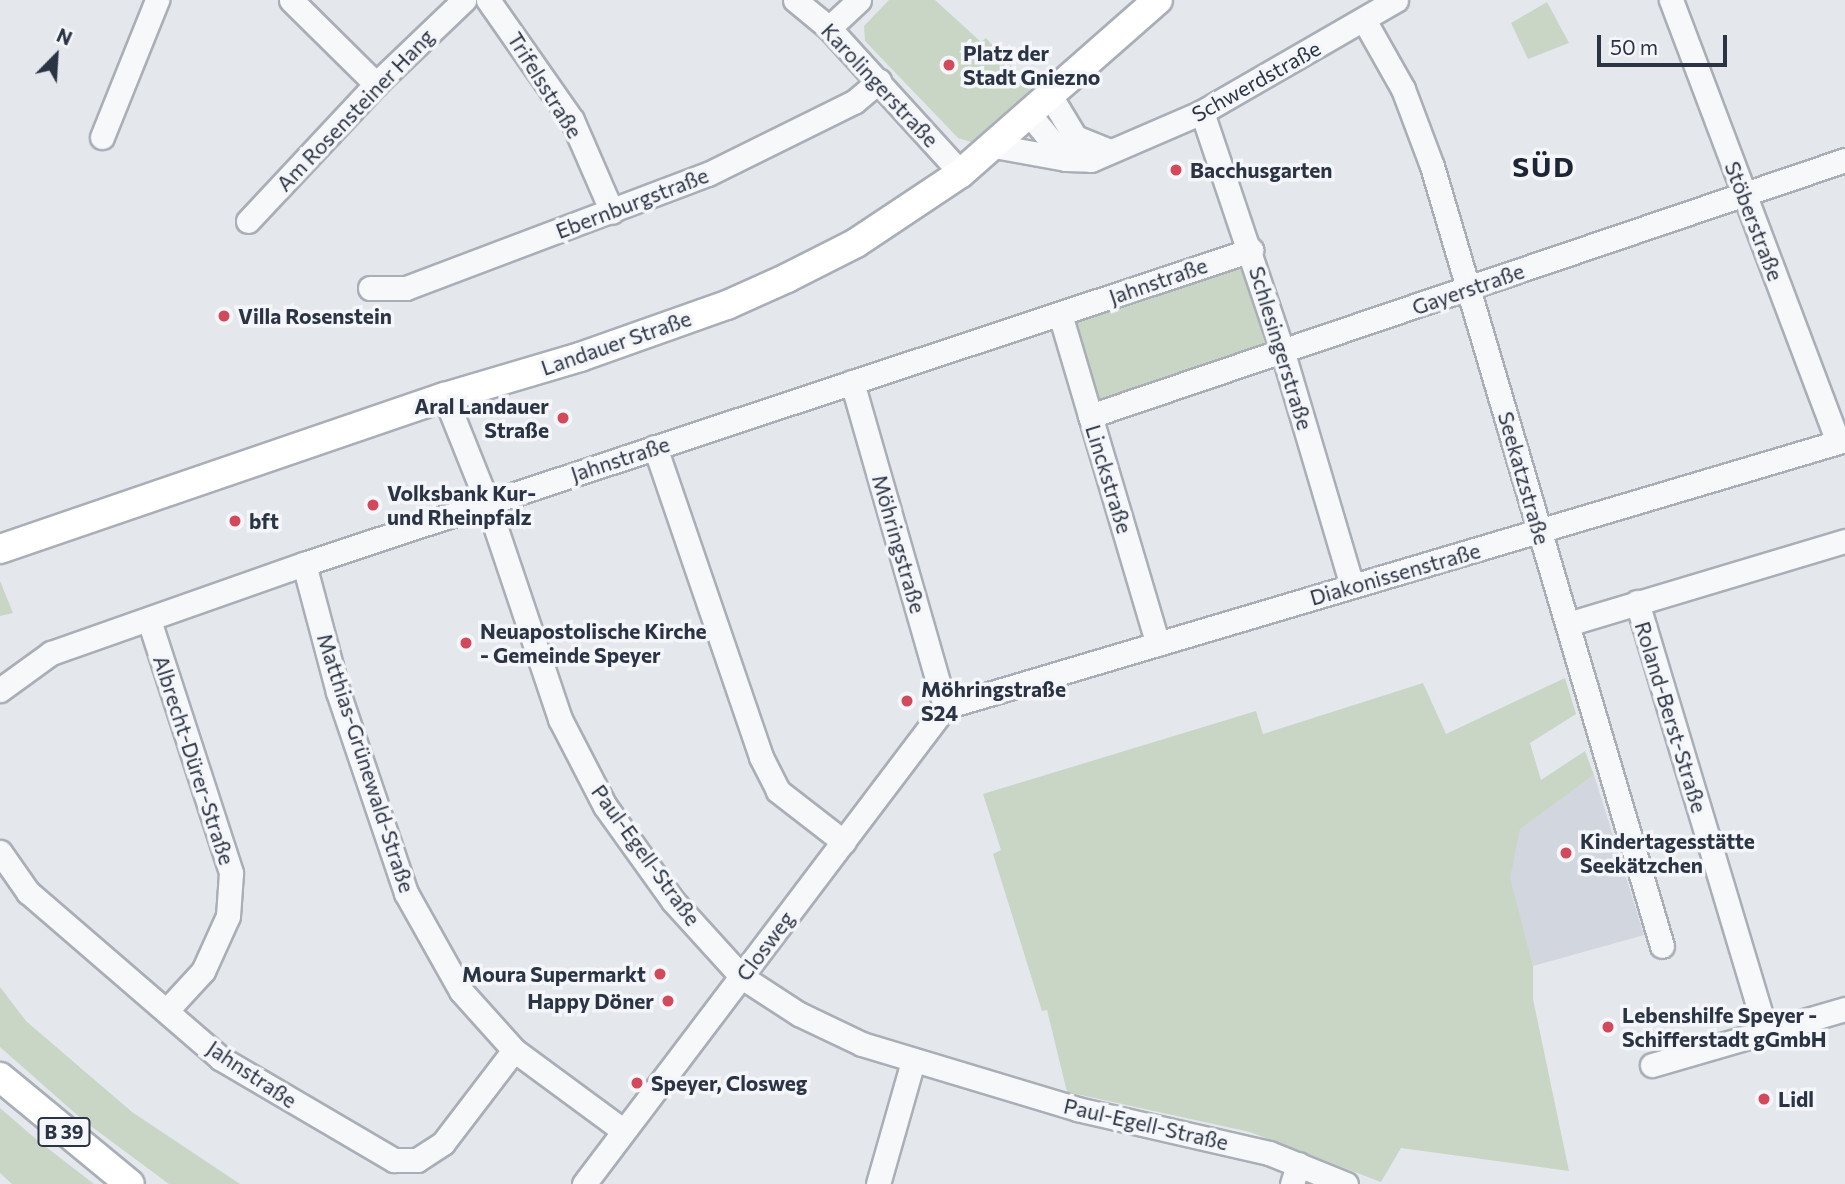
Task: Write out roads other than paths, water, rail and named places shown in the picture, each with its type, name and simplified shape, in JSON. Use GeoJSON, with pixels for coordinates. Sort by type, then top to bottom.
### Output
{"type":"FeatureCollection","features":[{"type":"Feature","properties":{"kind":"main road","name":"Landauer Straße"},"geometry":{"type":"LineString","coordinates":[[0,549],[445,397],[727,305],[856,243],[961,173],[1051,97],[1158,0]]}},
{"type":"Feature","properties":{"kind":"main road","name":"B 39"},"geometry":{"type":"LineString","coordinates":[[0,1077],[130,1184]]}},
{"type":"Feature","properties":{"kind":"street"},"geometry":{"type":"LineString","coordinates":[[102,137],[157,0]]}},
{"type":"Feature","properties":{"kind":"street"},"geometry":{"type":"LineString","coordinates":[[291,0],[376,84]]}},
{"type":"Feature","properties":{"kind":"street","name":"Am Rosensteiner Hang"},"geometry":{"type":"LineString","coordinates":[[248,221],[376,84],[464,0]]}},
{"type":"Feature","properties":{"kind":"street","name":"Trifelsstraße"},"geometry":{"type":"LineString","coordinates":[[488,0],[572,120],[612,212]]}},
{"type":"Feature","properties":{"kind":"street","name":"Karolingerstraße"},"geometry":{"type":"LineString","coordinates":[[795,0],[829,28],[961,173]]}},
{"type":"Feature","properties":{"kind":"street"},"geometry":{"type":"LineString","coordinates":[[829,28],[859,0]]}},
{"type":"Feature","properties":{"kind":"street","name":"Schwerdstraße"},"geometry":{"type":"LineString","coordinates":[[994,146],[1083,162],[1202,113],[1396,0]]}},
{"type":"Feature","properties":{"kind":"street","name":"Stöberstraße"},"geometry":{"type":"LineString","coordinates":[[1671,0],[1743,193],[1841,441]]}},
{"type":"Feature","properties":{"kind":"street","name":"Seekatzstraße"},"geometry":{"type":"LineString","coordinates":[[1364,20],[1404,89],[1421,134],[1662,946]]}},
{"type":"Feature","properties":{"kind":"street","name":"Ebernburgstraße"},"geometry":{"type":"LineString","coordinates":[[370,288],[406,288],[708,174],[854,102],[879,81]]}},
{"type":"Feature","properties":{"kind":"street"},"geometry":{"type":"LineString","coordinates":[[1051,97],[1075,137],[1110,151]]}},
{"type":"Feature","properties":{"kind":"street","name":"Schlesingerstraße"},"geometry":{"type":"LineString","coordinates":[[1202,113],[1251,250],[1352,586]]}},
{"type":"Feature","properties":{"kind":"street"},"geometry":{"type":"LineString","coordinates":[[1030,115],[1066,159]]}},
{"type":"Feature","properties":{"kind":"street","name":"Gayerstraße"},"geometry":{"type":"LineString","coordinates":[[1090,416],[1283,353],[1845,160]]}},
{"type":"Feature","properties":{"kind":"street","name":"Jahnstraße"},"geometry":{"type":"LineString","coordinates":[[0,690],[51,653],[304,564],[1251,250]]}},
{"type":"Feature","properties":{"kind":"street","name":"Linckstraße"},"geometry":{"type":"LineString","coordinates":[[1059,314],[1158,643]]}},
{"type":"Feature","properties":{"kind":"street","name":"Möhringstraße"},"geometry":{"type":"LineString","coordinates":[[852,382],[945,706]]}},
{"type":"Feature","properties":{"kind":"street","name":"Paul-Egell-Straße"},"geometry":{"type":"LineString","coordinates":[[445,397],[487,502],[560,719],[605,806],[673,901],[742,977],[830,1030],[913,1061],[1295,1174],[1346,1184]]}},
{"type":"Feature","properties":{"kind":"street","name":"Diakonissenstraße"},"geometry":{"type":"LineString","coordinates":[[945,706],[1539,533],[1841,441]]}},
{"type":"Feature","properties":{"kind":"street"},"geometry":{"type":"LineString","coordinates":[[655,447],[761,757],[778,791],[844,842]]}},
{"type":"Feature","properties":{"kind":"street"},"geometry":{"type":"LineString","coordinates":[[1568,624],[1845,541]]}},
{"type":"Feature","properties":{"kind":"street","name":"Matthias-Grünewald-Straße"},"geometry":{"type":"LineString","coordinates":[[304,564],[338,692],[407,892],[461,991],[514,1050],[621,1129]]}},
{"type":"Feature","properties":{"kind":"street","name":"Roland-Berst-Straße"},"geometry":{"type":"LineString","coordinates":[[1637,603],[1766,1032]]}},
{"type":"Feature","properties":{"kind":"street","name":"Albrecht-Dürer-Straße"},"geometry":{"type":"LineString","coordinates":[[149,620],[231,873],[228,916],[203,971],[168,1009]]}},
{"type":"Feature","properties":{"kind":"street","name":"Closweg"},"geometry":{"type":"LineString","coordinates":[[584,1184],[621,1129],[742,977],[945,706]]}},
{"type":"Feature","properties":{"kind":"street","name":"Jahnstraße"},"geometry":{"type":"LineString","coordinates":[[0,852],[27,892],[168,1009],[220,1058],[394,1160],[417,1160],[443,1143],[514,1050]]}},
{"type":"Feature","properties":{"kind":"street"},"geometry":{"type":"LineString","coordinates":[[1653,1065],[1845,1009]]}},
{"type":"Feature","properties":{"kind":"street"},"geometry":{"type":"LineString","coordinates":[[878,1184],[913,1061]]}},
{"type":"Feature","properties":{"kind":"place","name":"Platz der Stadt Gniezno"},"geometry":{"type":"Point","coordinates":[949,65]}},
{"type":"Feature","properties":{"kind":"place","name":"Bacchusgarten"},"geometry":{"type":"Point","coordinates":[1176,170]}},
{"type":"Feature","properties":{"kind":"place","name":"Villa Rosenstein"},"geometry":{"type":"Point","coordinates":[224,316]}},
{"type":"Feature","properties":{"kind":"place","name":"Aral Landauer Straße"},"geometry":{"type":"Point","coordinates":[563,418]}},
{"type":"Feature","properties":{"kind":"place","name":"Volksbank Kur- und Rheinpfalz"},"geometry":{"type":"Point","coordinates":[373,505]}},
{"type":"Feature","properties":{"kind":"place","name":"bft"},"geometry":{"type":"Point","coordinates":[235,521]}},
{"type":"Feature","properties":{"kind":"place","name":"Neuapostolische Kirche - Gemeinde Speyer"},"geometry":{"type":"Point","coordinates":[466,643]}},
{"type":"Feature","properties":{"kind":"place","name":"Möhringstraße S24"},"geometry":{"type":"Point","coordinates":[907,701]}},
{"type":"Feature","properties":{"kind":"place","name":"Kindertagesstätte Seekätzchen"},"geometry":{"type":"Point","coordinates":[1566,853]}},
{"type":"Feature","properties":{"kind":"place","name":"Moura Supermarkt"},"geometry":{"type":"Point","coordinates":[660,974]}},
{"type":"Feature","properties":{"kind":"place","name":"Happy Döner"},"geometry":{"type":"Point","coordinates":[668,1001]}},
{"type":"Feature","properties":{"kind":"place","name":"Lebenshilfe Speyer - Schifferstadt gGmbH"},"geometry":{"type":"Point","coordinates":[1608,1027]}},
{"type":"Feature","properties":{"kind":"place","name":"Speyer, Closweg"},"geometry":{"type":"Point","coordinates":[637,1083]}},
{"type":"Feature","properties":{"kind":"place","name":"Lidl"},"geometry":{"type":"Point","coordinates":[1764,1099]}},
{"type":"Feature","properties":{"kind":"district","name":"SÜD"},"geometry":{"type":"Point","coordinates":[1544,166]}}]}
